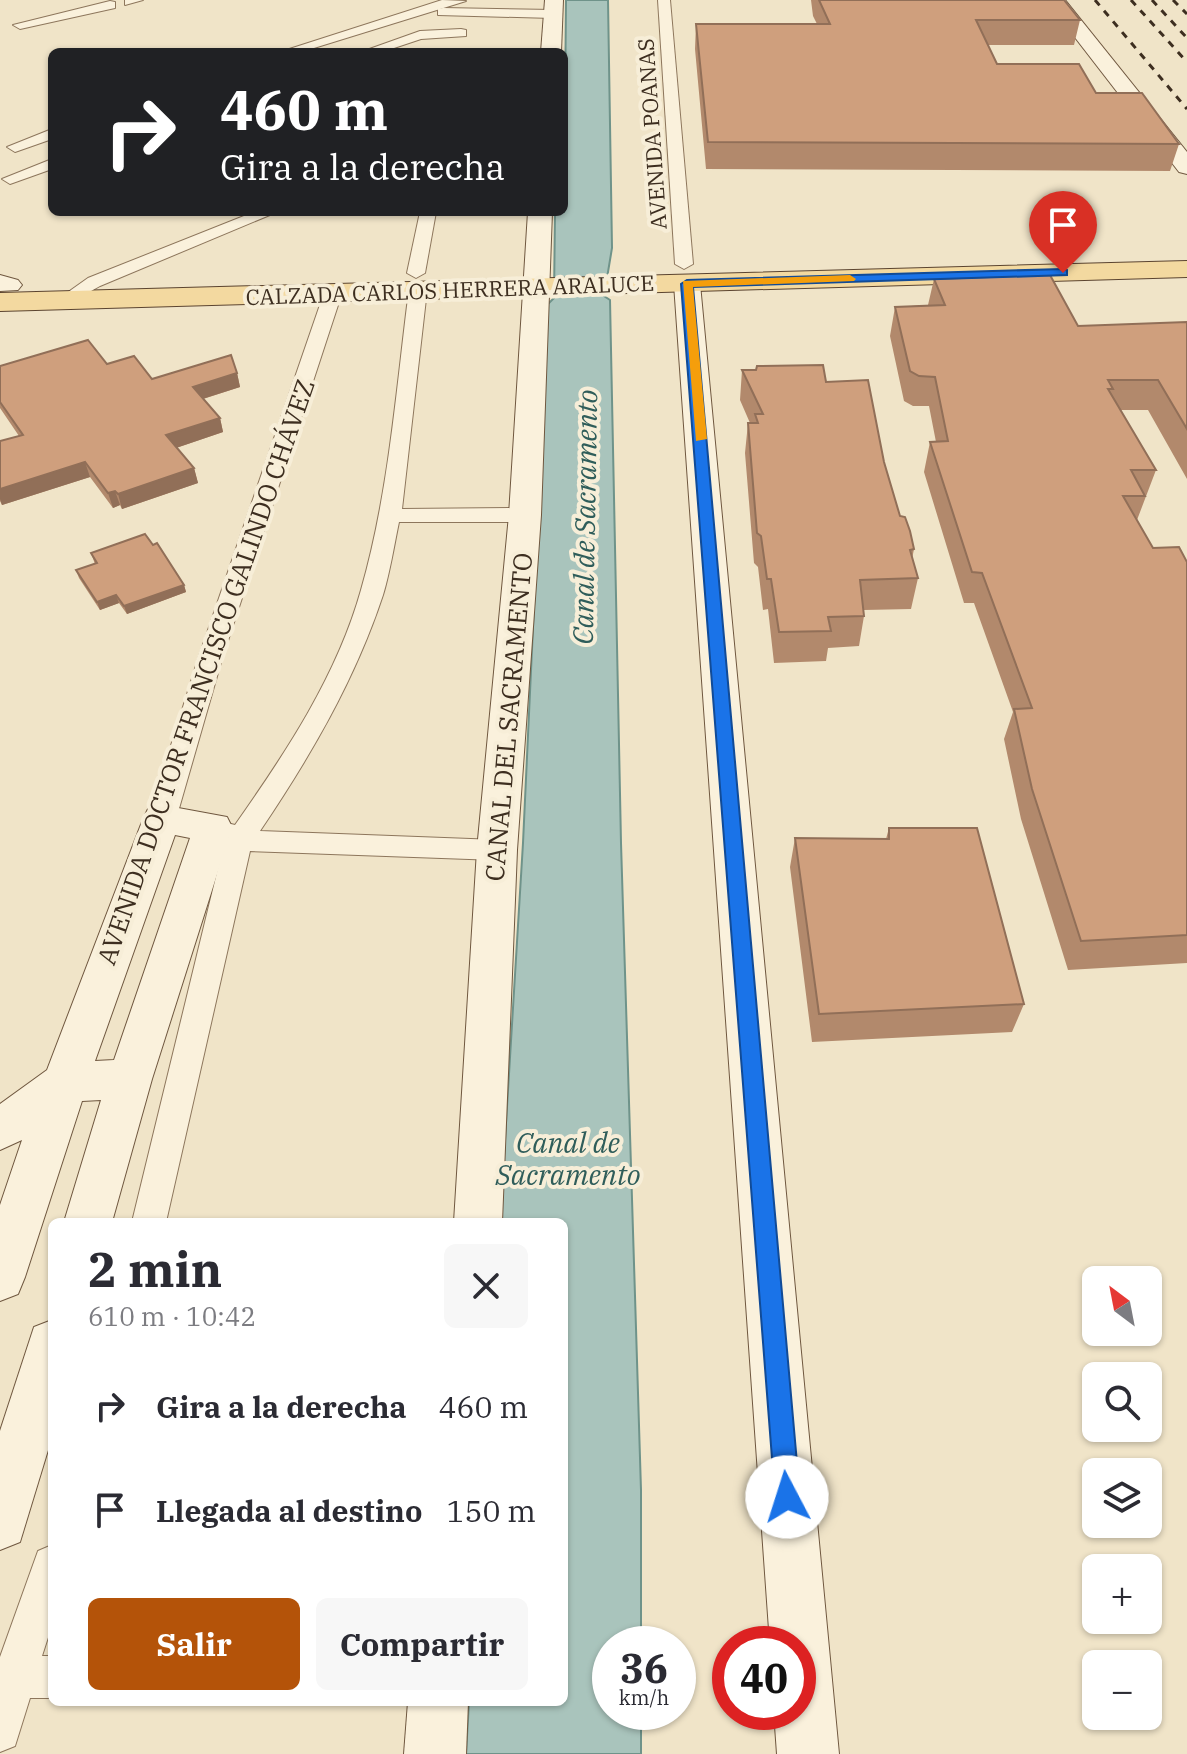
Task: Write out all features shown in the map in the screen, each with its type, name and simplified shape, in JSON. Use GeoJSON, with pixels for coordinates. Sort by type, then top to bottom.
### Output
{"type":"FeatureCollection","features":[{"type":"Feature","properties":{"kind":"main road","name":"CALZADA CARLOS HERRERA ARALUCE"},"geometry":{"type":"LineString","coordinates":[[777,272],[1187,253]]}},
{"type":"Feature","properties":{"kind":"main road","name":"CALZADA CARLOS HERRERA ARALUCE"},"geometry":{"type":"LineString","coordinates":[[2,289],[94,282],[417,281],[777,272],[1187,269]]}},
{"type":"Feature","properties":{"kind":"main road","name":"CALZADA CARLOS HERRERA ARALUCE"},"geometry":{"type":"LineString","coordinates":[[2,289],[66,300],[333,293],[417,281]]}},
{"type":"Feature","properties":{"kind":"street","name":"AVENIDA POANAS"},"geometry":{"type":"LineString","coordinates":[[664,0],[685,274]]}},
{"type":"Feature","properties":{"kind":"street"},"geometry":{"type":"LineString","coordinates":[[1055,0],[1153,110],[1187,138]]}},
{"type":"Feature","properties":{"kind":"street"},"geometry":{"type":"LineString","coordinates":[[1075,0],[1153,110],[1187,167]]}},
{"type":"Feature","properties":{"kind":"street"},"geometry":{"type":"LineString","coordinates":[[20,25],[73,7],[110,5]]}},
{"type":"Feature","properties":{"kind":"street"},"geometry":{"type":"LineString","coordinates":[[307,48],[435,5],[554,7],[551,48]]}},
{"type":"Feature","properties":{"kind":"street"},"geometry":{"type":"LineString","coordinates":[[428,48],[443,12],[462,5]]}},
{"type":"Feature","properties":{"kind":"street"},"geometry":{"type":"LineString","coordinates":[[459,48],[462,5]]}},
{"type":"Feature","properties":{"kind":"street"},"geometry":{"type":"LineString","coordinates":[[382,48],[433,33],[461,33]]}},
{"type":"Feature","properties":{"kind":"street"},"geometry":{"type":"LineString","coordinates":[[15,147],[48,136]]}},
{"type":"Feature","properties":{"kind":"street"},"geometry":{"type":"LineString","coordinates":[[34,141],[48,148]]}},
{"type":"Feature","properties":{"kind":"street"},"geometry":{"type":"LineString","coordinates":[[10,179],[48,165]]}},
{"type":"Feature","properties":{"kind":"street"},"geometry":{"type":"LineString","coordinates":[[66,300],[94,282],[259,216]]}},
{"type":"Feature","properties":{"kind":"street"},"geometry":{"type":"LineString","coordinates":[[89,1218],[130,1079],[226,834],[295,759],[344,664],[372,593],[390,516],[427,216]]}},
{"type":"Feature","properties":{"kind":"street","name":"CANAL DEL SACRAMENTO"},"geometry":{"type":"LineString","coordinates":[[478,1218],[497,850],[533,400],[540,216]]}},
{"type":"Feature","properties":{"kind":"street"},"geometry":{"type":"LineString","coordinates":[[685,274],[808,1754]]}},
{"type":"Feature","properties":{"kind":"street","name":"AVENIDA DOCTOR FRANCISCO GALINDO CHÁVEZ"},"geometry":{"type":"LineString","coordinates":[[0,1277],[65,1082],[162,819],[210,659],[333,293]]}},
{"type":"Feature","properties":{"kind":"street"},"geometry":{"type":"LineString","coordinates":[[390,516],[525,515]]}},
{"type":"Feature","properties":{"kind":"street"},"geometry":{"type":"LineString","coordinates":[[162,819],[226,834],[497,850]]}},
{"type":"Feature","properties":{"kind":"street"},"geometry":{"type":"LineString","coordinates":[[150,1218],[226,834]]}},
{"type":"Feature","properties":{"kind":"street"},"geometry":{"type":"LineString","coordinates":[[0,1130],[65,1082],[130,1079]]}},
{"type":"Feature","properties":{"kind":"street"},"geometry":{"type":"LineString","coordinates":[[0,1522],[48,1359]]}},
{"type":"Feature","properties":{"kind":"street"},"geometry":{"type":"LineString","coordinates":[[0,1731],[33,1677],[48,1589]]}},
{"type":"Feature","properties":{"kind":"street"},"geometry":{"type":"LineString","coordinates":[[435,1754],[438,1706]]}},
{"type":"Feature","properties":{"kind":"water","name":"Canal de Sacramento"},"geometry":{"type":"Polygon","coordinates":[[[566,0],[608,0],[612,248],[604,296],[610,300],[621,843],[641,1490],[641,1626],[592,1626],[592,1730],[641,1730],[641,1754],[466,1754],[469,1706],[568,1706],[568,1218],[500,1218],[523,843],[548,304],[554,298],[555,216],[568,216],[568,48],[566,48],[566,0]]]}},
{"type":"Feature","properties":{"kind":"building"},"geometry":{"type":"Polygon","coordinates":[[[819,0],[1064,0],[1080,20],[976,20],[997,64],[1079,64],[1096,93],[1142,93],[1179,144],[708,142],[696,24],[830,24],[819,0]]]}},
{"type":"Feature","properties":{"kind":"building"},"geometry":{"type":"Polygon","coordinates":[[[1050,275],[1078,326],[1187,322],[1187,429],[1158,380],[1108,380],[1113,389],[1108,389],[1156,470],[1131,470],[1145,496],[1123,496],[1153,548],[1179,547],[1187,562],[1187,935],[1081,941],[1032,789],[1014,709],[1032,708],[982,573],[972,572],[930,442],[948,441],[935,377],[919,376],[910,371],[895,307],[945,305],[934,279],[1050,275]]]}},
{"type":"Feature","properties":{"kind":"building"},"geometry":{"type":"Polygon","coordinates":[[[88,340],[107,364],[134,356],[152,379],[231,355],[237,373],[193,387],[220,418],[166,435],[194,468],[118,494],[115,491],[108,493],[85,462],[0,489],[0,441],[23,435],[0,402],[0,366],[88,340]]]}},
{"type":"Feature","properties":{"kind":"building"},"geometry":{"type":"Polygon","coordinates":[[[823,365],[826,382],[868,380],[884,462],[900,516],[905,517],[910,531],[914,549],[910,550],[918,578],[860,580],[864,616],[828,617],[831,631],[779,632],[771,579],[767,579],[761,536],[757,533],[748,423],[758,423],[755,414],[763,414],[742,370],[756,370],[757,366],[823,365]]]}},
{"type":"Feature","properties":{"kind":"building"},"geometry":{"type":"Polygon","coordinates":[[[145,534],[153,545],[157,543],[184,585],[124,606],[116,595],[97,602],[76,570],[97,563],[91,553],[145,534]]]}},
{"type":"Feature","properties":{"kind":"building"},"geometry":{"type":"Polygon","coordinates":[[[889,828],[977,828],[1024,1004],[819,1014],[795,838],[889,839],[889,828]]]}},
{"type":"Feature","properties":{"kind":"railway"},"geometry":{"type":"LineString","coordinates":[[1095,0],[1187,109]]}},
{"type":"Feature","properties":{"kind":"railway"},"geometry":{"type":"LineString","coordinates":[[1131,0],[1187,62]]}},
{"type":"Feature","properties":{"kind":"railway"},"geometry":{"type":"LineString","coordinates":[[1152,0],[1187,38]]}},
{"type":"Feature","properties":{"kind":"railway"},"geometry":{"type":"LineString","coordinates":[[1173,0],[1187,14]]}},
{"type":"Feature","properties":{"kind":"slow traffic"},"geometry":{"type":"LineString","coordinates":[[700,439],[687,284],[850,279]]}},
{"type":"Feature","properties":{"kind":"route"},"geometry":{"type":"LineString","coordinates":[[787,1497],[687,284],[1063,273]]}}]}
